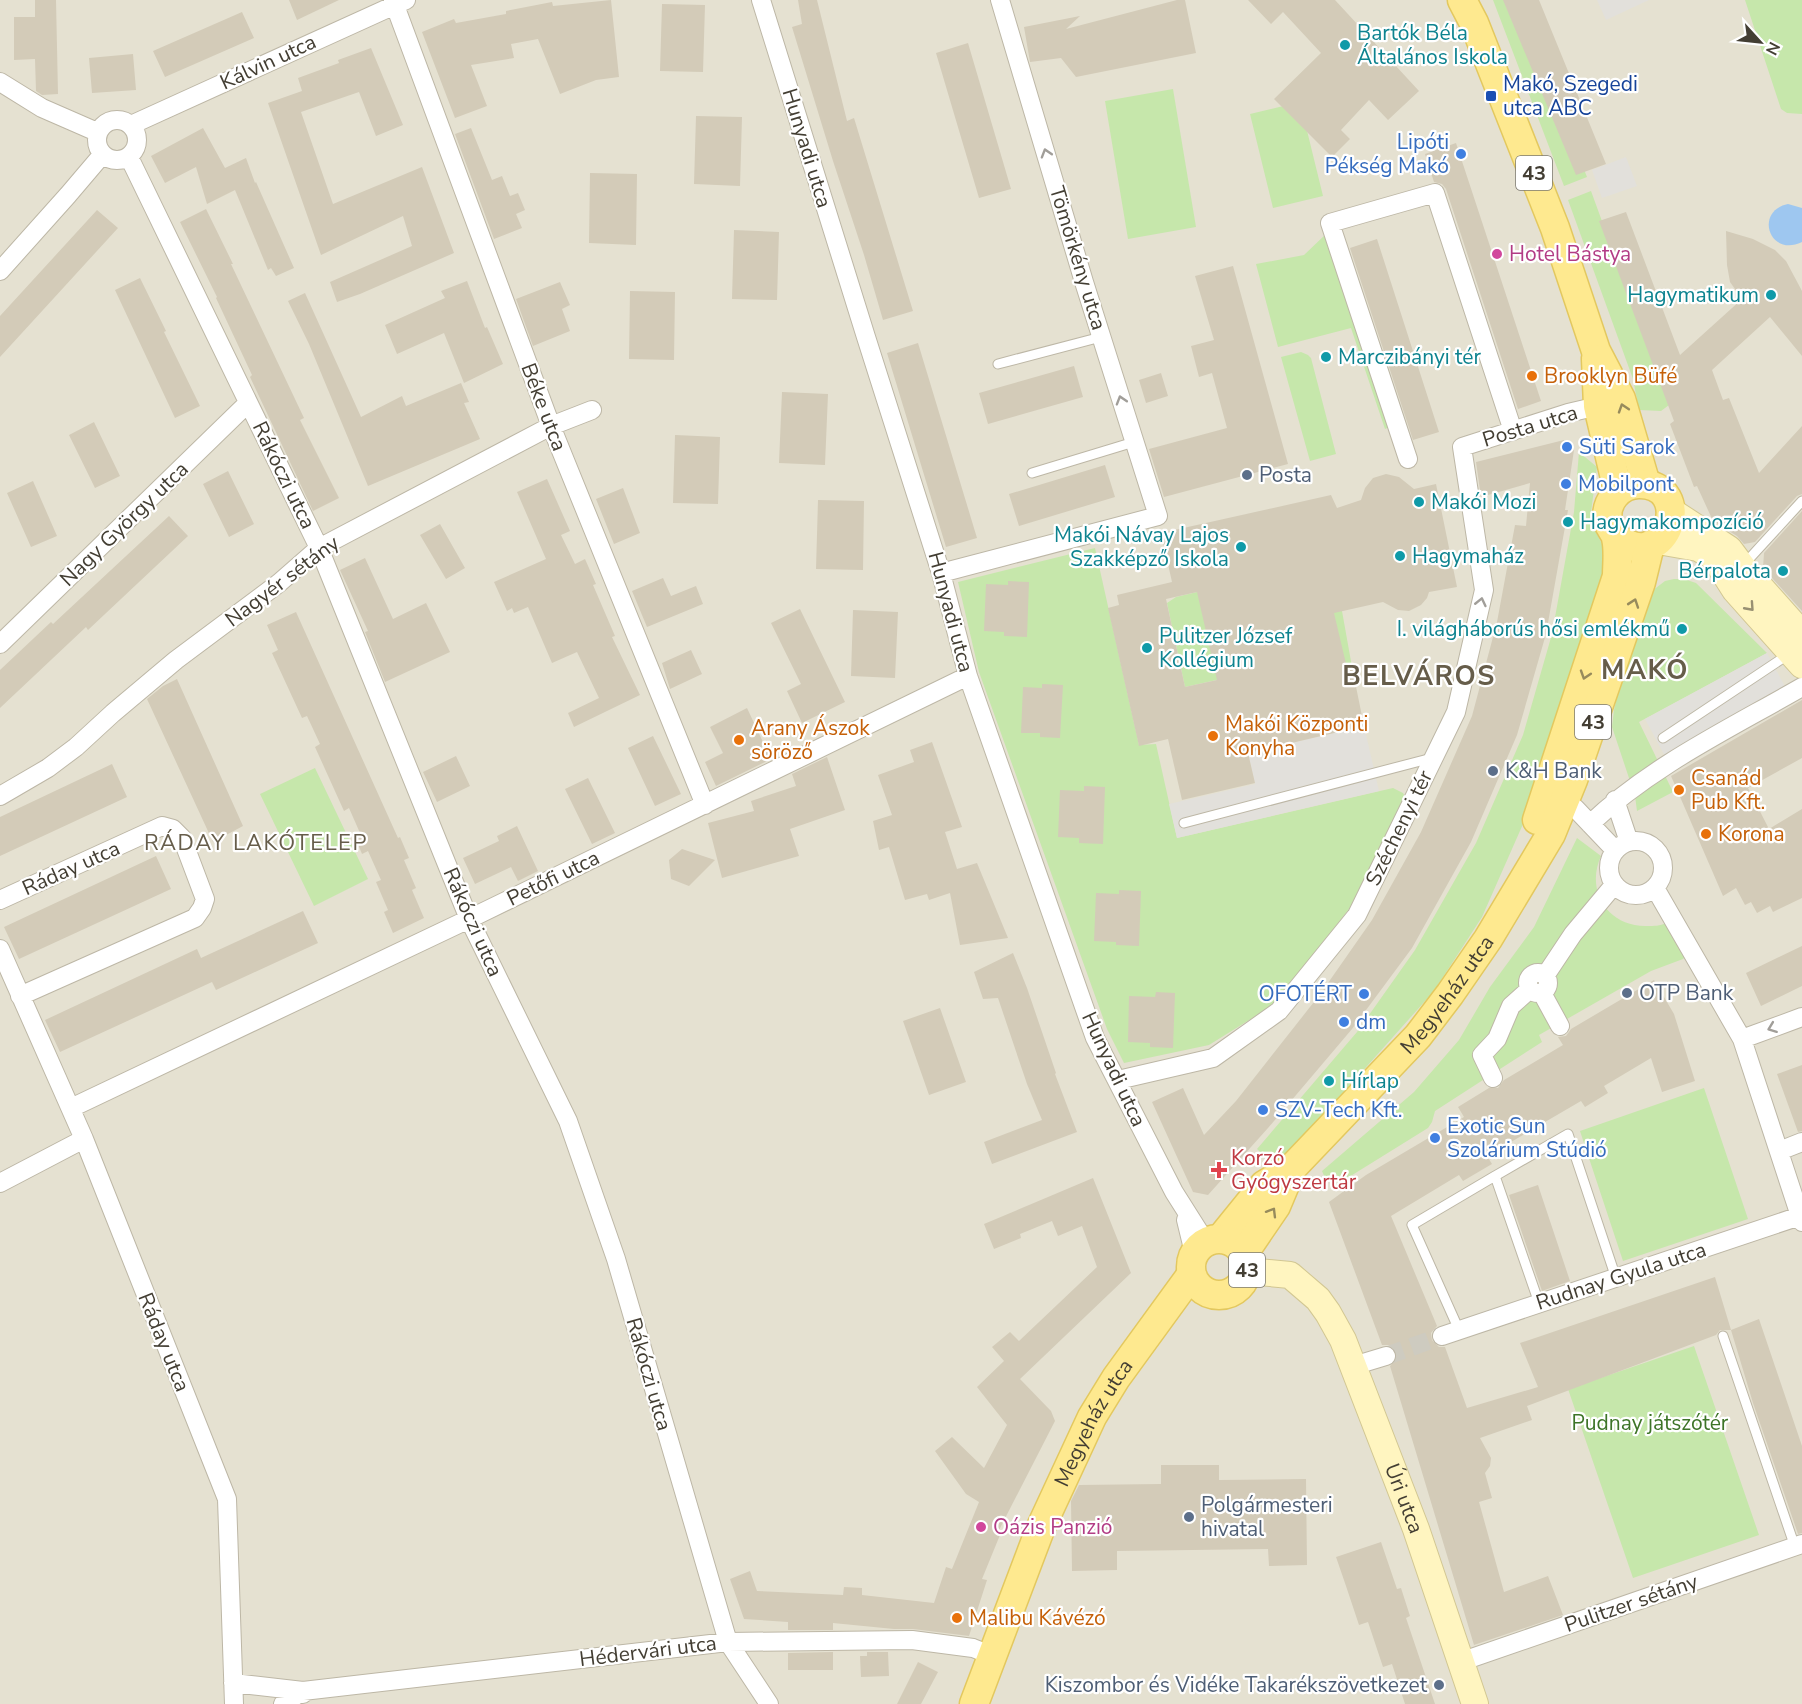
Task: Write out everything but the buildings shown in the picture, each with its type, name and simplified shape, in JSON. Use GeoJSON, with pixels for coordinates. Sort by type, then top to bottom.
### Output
{"type":"FeatureCollection","features":[{"type":"Feature","properties":{"kind":"main road","name":"43"},"geometry":{"type":"LineString","coordinates":[[1462,0],[1474,23],[1555,228],[1596,351],[1620,399],[1646,484]]}},
{"type":"Feature","properties":{"kind":"main road","name":"43"},"geometry":{"type":"LineString","coordinates":[[1516,890],[1617,576],[1616,537],[1607,519],[1608,508],[1618,491],[1598,406],[1596,351]]}},
{"type":"Feature","properties":{"kind":"main road"},"geometry":{"type":"LineString","coordinates":[[1618,491],[1636,483],[1656,488],[1663,494],[1671,512],[1729,549],[1798,651]]}},
{"type":"Feature","properties":{"kind":"main road","name":"43"},"geometry":{"type":"LineString","coordinates":[[1516,890],[1551,834],[1573,780],[1654,543],[1666,533],[1671,512]]}},
{"type":"Feature","properties":{"kind":"main road"},"geometry":{"type":"LineString","coordinates":[[1616,537],[1632,546],[1641,547],[1654,543],[1698,548],[1714,556],[1735,590],[1798,651]]}},
{"type":"Feature","properties":{"kind":"main road","name":"Megyeház utca"},"geometry":{"type":"LineString","coordinates":[[974,1704],[1041,1527],[1092,1417],[1116,1378],[1140,1345],[1276,1206],[1292,1168],[1418,1036],[1488,939],[1516,890]]}},
{"type":"Feature","properties":{"kind":"main road","name":"Úri utca"},"geometry":{"type":"LineString","coordinates":[[1220,1264],[1318,1299],[1328,1313],[1343,1340],[1416,1529],[1475,1704]]}},
{"type":"Feature","properties":{"kind":"street","name":"Hunyadi utca"},"geometry":{"type":"LineString","coordinates":[[761,0],[941,573],[968,676],[1095,1038],[1183,1207],[1220,1264]]}},
{"type":"Feature","properties":{"kind":"street","name":"Tömörkény utca"},"geometry":{"type":"LineString","coordinates":[[941,573],[1158,516],[1101,337],[1000,0]]}},
{"type":"Feature","properties":{"kind":"street","name":"Kálvin utca"},"geometry":{"type":"LineString","coordinates":[[131,125],[397,2]]}},
{"type":"Feature","properties":{"kind":"street","name":"Béke utca"},"geometry":{"type":"LineString","coordinates":[[397,2],[551,426],[705,805]]}},
{"type":"Feature","properties":{"kind":"street"},"geometry":{"type":"LineString","coordinates":[[0,82],[42,108],[98,132]]}},
{"type":"Feature","properties":{"kind":"street"},"geometry":{"type":"LineString","coordinates":[[119,120],[131,125],[137,135],[136,148],[129,157],[115,161],[102,155],[96,144],[98,132],[106,122],[119,120]]}},
{"type":"Feature","properties":{"kind":"street"},"geometry":{"type":"LineString","coordinates":[[0,271],[102,155]]}},
{"type":"Feature","properties":{"kind":"street","name":"Rákóczi utca"},"geometry":{"type":"LineString","coordinates":[[129,157],[319,548],[469,919],[568,1122],[616,1259],[728,1642],[769,1704]]}},
{"type":"Feature","properties":{"kind":"street"},"geometry":{"type":"LineString","coordinates":[[1408,459],[1330,223],[1435,193],[1513,431]]}},
{"type":"Feature","properties":{"kind":"street","name":"Nagy György utca"},"geometry":{"type":"LineString","coordinates":[[0,644],[248,403]]}},
{"type":"Feature","properties":{"kind":"street","name":"Posta utca"},"geometry":{"type":"LineString","coordinates":[[1462,447],[1568,413],[1598,406]]}},
{"type":"Feature","properties":{"kind":"street","name":"Nagyér sétány"},"geometry":{"type":"LineString","coordinates":[[0,796],[48,768],[76,747],[176,660],[279,583],[319,548],[551,426],[592,410]]}},
{"type":"Feature","properties":{"kind":"street","name":"Széchenyi tér"},"geometry":{"type":"LineString","coordinates":[[1118,1080],[1213,1058],[1279,1011],[1357,915],[1456,712],[1484,590],[1462,447]]}},
{"type":"Feature","properties":{"kind":"street","name":"Petőfi utca"},"geometry":{"type":"LineString","coordinates":[[71,1108],[469,919],[968,676]]}},
{"type":"Feature","properties":{"kind":"street"},"geometry":{"type":"LineString","coordinates":[[1590,824],[1615,800],[1667,764],[1802,687]]}},
{"type":"Feature","properties":{"kind":"street"},"geometry":{"type":"LineString","coordinates":[[1615,800],[1622,846]]}},
{"type":"Feature","properties":{"kind":"street"},"geometry":{"type":"LineString","coordinates":[[1575,808],[1590,824],[1622,846]]}},
{"type":"Feature","properties":{"kind":"street","name":"Ráday utca"},"geometry":{"type":"LineString","coordinates":[[0,900],[162,826],[173,829],[182,838],[205,899],[195,918],[20,996]]}},
{"type":"Feature","properties":{"kind":"street"},"geometry":{"type":"LineString","coordinates":[[1637,841],[1654,848],[1662,863],[1663,872],[1655,888],[1647,893],[1629,895],[1614,885],[1609,867],[1611,858],[1622,846],[1637,841]]}},
{"type":"Feature","properties":{"kind":"street"},"geometry":{"type":"LineString","coordinates":[[1492,1078],[1482,1055],[1497,1039],[1511,1006],[1539,986],[1573,934],[1614,885]]}},
{"type":"Feature","properties":{"kind":"street"},"geometry":{"type":"LineString","coordinates":[[1655,888],[1742,1039],[1801,1219]]}},
{"type":"Feature","properties":{"kind":"street","name":"Ráday utca"},"geometry":{"type":"LineString","coordinates":[[0,949],[84,1139],[227,1499],[234,1704]]}},
{"type":"Feature","properties":{"kind":"street"},"geometry":{"type":"LineString","coordinates":[[1539,986],[1560,1026]]}},
{"type":"Feature","properties":{"kind":"street"},"geometry":{"type":"LineString","coordinates":[[1742,1039],[1802,1017]]}},
{"type":"Feature","properties":{"kind":"street"},"geometry":{"type":"LineString","coordinates":[[0,1183],[84,1139]]}},
{"type":"Feature","properties":{"kind":"street"},"geometry":{"type":"LineString","coordinates":[[1779,1151],[1802,1142]]}},
{"type":"Feature","properties":{"kind":"street","name":"Rudnay Gyula utca"},"geometry":{"type":"LineString","coordinates":[[1442,1336],[1801,1219]]}},
{"type":"Feature","properties":{"kind":"street"},"geometry":{"type":"LineString","coordinates":[[1353,1366],[1386,1356]]}},
{"type":"Feature","properties":{"kind":"street","name":"Pulitzer sétány"},"geometry":{"type":"LineString","coordinates":[[1460,1662],[1798,1545]]}},
{"type":"Feature","properties":{"kind":"street","name":"Hédervári utca"},"geometry":{"type":"LineString","coordinates":[[283,1704],[303,1697],[728,1642],[912,1640],[974,1648],[993,1656]]}},
{"type":"Feature","properties":{"kind":"street","name":"Hédervári utca"},"geometry":{"type":"LineString","coordinates":[[233,1683],[303,1697]]}},
{"type":"Feature","properties":{"kind":"lane"},"geometry":{"type":"LineString","coordinates":[[998,364],[1101,337]]}},
{"type":"Feature","properties":{"kind":"lane"},"geometry":{"type":"LineString","coordinates":[[1032,473],[1134,442]]}},
{"type":"Feature","properties":{"kind":"lane"},"geometry":{"type":"LineString","coordinates":[[1744,569],[1748,560],[1802,501]]}},
{"type":"Feature","properties":{"kind":"lane"},"geometry":{"type":"LineString","coordinates":[[1663,738],[1798,651]]}},
{"type":"Feature","properties":{"kind":"lane"},"geometry":{"type":"LineString","coordinates":[[1184,823],[1434,757]]}},
{"type":"Feature","properties":{"kind":"lane"},"geometry":{"type":"LineString","coordinates":[[1459,1330],[1412,1226],[1568,1134],[1616,1278]]}},
{"type":"Feature","properties":{"kind":"lane"},"geometry":{"type":"LineString","coordinates":[[1495,1176],[1539,1303]]}},
{"type":"Feature","properties":{"kind":"lane"},"geometry":{"type":"LineString","coordinates":[[1724,1336],[1798,1545]]}},
{"type":"Feature","properties":{"kind":"shaded area"},"geometry":{"type":"Polygon","coordinates":[[[0,0],[1802,0],[1802,1704],[0,1704],[0,0]]]}},
{"type":"Feature","properties":{"kind":"shaded area"},"geometry":{"type":"Polygon","coordinates":[[[1597,0],[1649,0],[1606,20],[1597,0]]]}},
{"type":"Feature","properties":{"kind":"shaded area"},"geometry":{"type":"Polygon","coordinates":[[[1626,157],[1637,186],[1602,198],[1592,170],[1626,157]]]}},
{"type":"Feature","properties":{"kind":"shaded area"},"geometry":{"type":"Polygon","coordinates":[[[1767,653],[1789,694],[1667,760],[1645,719],[1767,653]]]}},
{"type":"Feature","properties":{"kind":"shaded area"},"geometry":{"type":"Polygon","coordinates":[[[1364,726],[1379,791],[1177,838],[1169,804],[1255,784],[1248,753],[1364,726]]]}},
{"type":"Feature","properties":{"kind":"green space"},"geometry":{"type":"Polygon","coordinates":[[[1493,0],[1517,0],[1587,177],[1564,186],[1493,0]]]}},
{"type":"Feature","properties":{"kind":"green space"},"geometry":{"type":"Polygon","coordinates":[[[1745,0],[1802,0],[1802,114],[1787,113],[1781,109],[1745,0]]]}},
{"type":"Feature","properties":{"kind":"green space"},"geometry":{"type":"Polygon","coordinates":[[[1173,89],[1196,227],[1128,239],[1105,101],[1173,89]]]}},
{"type":"Feature","properties":{"kind":"green space"},"geometry":{"type":"Polygon","coordinates":[[[1300,102],[1323,196],[1273,208],[1250,114],[1300,102]]]}},
{"type":"Feature","properties":{"kind":"green space"},"geometry":{"type":"Polygon","coordinates":[[[1591,191],[1669,405],[1661,411],[1639,410],[1633,379],[1568,200],[1591,191]]]}},
{"type":"Feature","properties":{"kind":"green space"},"geometry":{"type":"Polygon","coordinates":[[[1326,234],[1392,426],[1385,429],[1351,328],[1278,347],[1256,264],[1304,255],[1326,234]]]}},
{"type":"Feature","properties":{"kind":"green space"},"geometry":{"type":"Polygon","coordinates":[[[1301,352],[1311,358],[1336,454],[1310,461],[1281,357],[1301,352]]]}},
{"type":"Feature","properties":{"kind":"green space"},"geometry":{"type":"Polygon","coordinates":[[[1579,452],[1597,467],[1590,520],[1604,548],[1609,571],[1538,790],[1482,917],[1434,991],[1277,1167],[1257,1149],[1357,1032],[1415,950],[1476,843],[1523,735],[1552,634],[1574,512],[1579,452]]]}},
{"type":"Feature","properties":{"kind":"green space"},"geometry":{"type":"Polygon","coordinates":[[[1095,548],[1139,745],[1156,744],[1177,838],[1393,788],[1403,793],[1407,800],[1349,909],[1275,1004],[1209,1045],[1124,1063],[1107,1029],[979,672],[958,582],[1095,548]]]}},
{"type":"Feature","properties":{"kind":"green space"},"geometry":{"type":"Polygon","coordinates":[[[1269,575],[1342,611],[1352,667],[1234,694],[1230,677],[1185,687],[1167,603],[1176,597],[1269,575]]]}},
{"type":"Feature","properties":{"kind":"green space"},"geometry":{"type":"Polygon","coordinates":[[[1674,579],[1696,583],[1767,653],[1639,722],[1673,792],[1637,811],[1635,796],[1612,727],[1614,710],[1648,594],[1665,581],[1674,579]]]}},
{"type":"Feature","properties":{"kind":"green space"},"geometry":{"type":"Polygon","coordinates":[[[315,768],[368,879],[314,906],[260,794],[315,768]]]}},
{"type":"Feature","properties":{"kind":"green space"},"geometry":{"type":"Polygon","coordinates":[[[1577,838],[1601,856],[1597,869],[1598,894],[1611,914],[1633,925],[1655,926],[1666,923],[1687,955],[1683,959],[1651,971],[1539,1035],[1542,1042],[1435,1111],[1428,1128],[1341,1182],[1326,1180],[1322,1171],[1414,1092],[1459,1040],[1490,987],[1534,927],[1577,838]]]}},
{"type":"Feature","properties":{"kind":"green space"},"geometry":{"type":"Polygon","coordinates":[[[1704,1088],[1748,1219],[1623,1261],[1580,1131],[1704,1088]]]}},
{"type":"Feature","properties":{"kind":"green space","name":"Pudnay játszótér"},"geometry":{"type":"Polygon","coordinates":[[[1694,1346],[1759,1535],[1633,1578],[1568,1389],[1694,1346]]]}},
{"type":"Feature","properties":{"kind":"water"},"geometry":{"type":"Polygon","coordinates":[[[1788,204],[1802,208],[1802,242],[1791,245],[1781,244],[1774,239],[1769,223],[1771,215],[1777,208],[1788,204]]]}},
{"type":"Feature","properties":{"kind":"tunnel"},"geometry":{"type":"LineString","coordinates":[[1386,1356],[1442,1336]]}},
{"type":"Feature","properties":{"kind":"place","name":"Bartók Béla Általános Iskola"},"geometry":{"type":"Point","coordinates":[1345,45]}},
{"type":"Feature","properties":{"kind":"place","name":"Makó, Szegedi utca ABC"},"geometry":{"type":"Point","coordinates":[1491,96]}},
{"type":"Feature","properties":{"kind":"place","name":"Lipóti Pékség Makó"},"geometry":{"type":"Point","coordinates":[1461,154]}},
{"type":"Feature","properties":{"kind":"place","name":"Hotel Bástya"},"geometry":{"type":"Point","coordinates":[1497,254]}},
{"type":"Feature","properties":{"kind":"place","name":"Hagymatikum"},"geometry":{"type":"Point","coordinates":[1771,295]}},
{"type":"Feature","properties":{"kind":"place","name":"Marczibányi tér"},"geometry":{"type":"Point","coordinates":[1326,357]}},
{"type":"Feature","properties":{"kind":"place","name":"Brooklyn Büfé"},"geometry":{"type":"Point","coordinates":[1532,376]}},
{"type":"Feature","properties":{"kind":"place","name":"Süti Sarok"},"geometry":{"type":"Point","coordinates":[1567,447]}},
{"type":"Feature","properties":{"kind":"place","name":"Posta"},"geometry":{"type":"Point","coordinates":[1247,475]}},
{"type":"Feature","properties":{"kind":"place","name":"Mobilpont"},"geometry":{"type":"Point","coordinates":[1566,484]}},
{"type":"Feature","properties":{"kind":"place","name":"Makói Mozi"},"geometry":{"type":"Point","coordinates":[1419,502]}},
{"type":"Feature","properties":{"kind":"place","name":"Hagymakompozíció"},"geometry":{"type":"Point","coordinates":[1568,522]}},
{"type":"Feature","properties":{"kind":"place","name":"Makói Návay Lajos Szakképző Iskola"},"geometry":{"type":"Point","coordinates":[1241,547]}},
{"type":"Feature","properties":{"kind":"place","name":"Hagymaház"},"geometry":{"type":"Point","coordinates":[1400,556]}},
{"type":"Feature","properties":{"kind":"place","name":"Bérpalota"},"geometry":{"type":"Point","coordinates":[1783,571]}},
{"type":"Feature","properties":{"kind":"place","name":"I. világháborús hősi emlékmű"},"geometry":{"type":"Point","coordinates":[1682,629]}},
{"type":"Feature","properties":{"kind":"place","name":"Pulitzer József Kollégium"},"geometry":{"type":"Point","coordinates":[1147,648]}},
{"type":"Feature","properties":{"kind":"place","name":"Makói Központi Konyha"},"geometry":{"type":"Point","coordinates":[1213,736]}},
{"type":"Feature","properties":{"kind":"place","name":"Arany Ászok söröző"},"geometry":{"type":"Point","coordinates":[739,740]}},
{"type":"Feature","properties":{"kind":"place","name":"K&H Bank"},"geometry":{"type":"Point","coordinates":[1493,771]}},
{"type":"Feature","properties":{"kind":"place","name":"Csanád Pub Kft."},"geometry":{"type":"Point","coordinates":[1679,790]}},
{"type":"Feature","properties":{"kind":"place","name":"Korona"},"geometry":{"type":"Point","coordinates":[1706,834]}},
{"type":"Feature","properties":{"kind":"place","name":"OTP Bank"},"geometry":{"type":"Point","coordinates":[1627,993]}},
{"type":"Feature","properties":{"kind":"place","name":"OFOTÉRT"},"geometry":{"type":"Point","coordinates":[1364,994]}},
{"type":"Feature","properties":{"kind":"place","name":"dm"},"geometry":{"type":"Point","coordinates":[1344,1022]}},
{"type":"Feature","properties":{"kind":"place","name":"Hírlap"},"geometry":{"type":"Point","coordinates":[1329,1081]}},
{"type":"Feature","properties":{"kind":"place","name":"SZV-Tech Kft."},"geometry":{"type":"Point","coordinates":[1263,1110]}},
{"type":"Feature","properties":{"kind":"place","name":"Exotic Sun Szolárium Stúdió"},"geometry":{"type":"Point","coordinates":[1435,1138]}},
{"type":"Feature","properties":{"kind":"place","name":"Korzó Gyógyszertár"},"geometry":{"type":"Point","coordinates":[1219,1170]}},
{"type":"Feature","properties":{"kind":"place","name":"Polgármesteri hivatal"},"geometry":{"type":"Point","coordinates":[1189,1517]}},
{"type":"Feature","properties":{"kind":"place","name":"Oázis Panzió"},"geometry":{"type":"Point","coordinates":[981,1527]}},
{"type":"Feature","properties":{"kind":"place","name":"Malibu Kávézó"},"geometry":{"type":"Point","coordinates":[957,1618]}},
{"type":"Feature","properties":{"kind":"place","name":"Kiszombor és Vidéke Takarékszövetkezet"},"geometry":{"type":"Point","coordinates":[1439,1685]}},
{"type":"Feature","properties":{"kind":"district","name":"MAKÓ"},"geometry":{"type":"Point","coordinates":[1645,670]}},
{"type":"Feature","properties":{"kind":"district","name":"BELVÁROS"},"geometry":{"type":"Point","coordinates":[1419,676]}},
{"type":"Feature","properties":{"kind":"district","name":"RÁDAY LAKÓTELEP"},"geometry":{"type":"Point","coordinates":[256,842]}}]}
